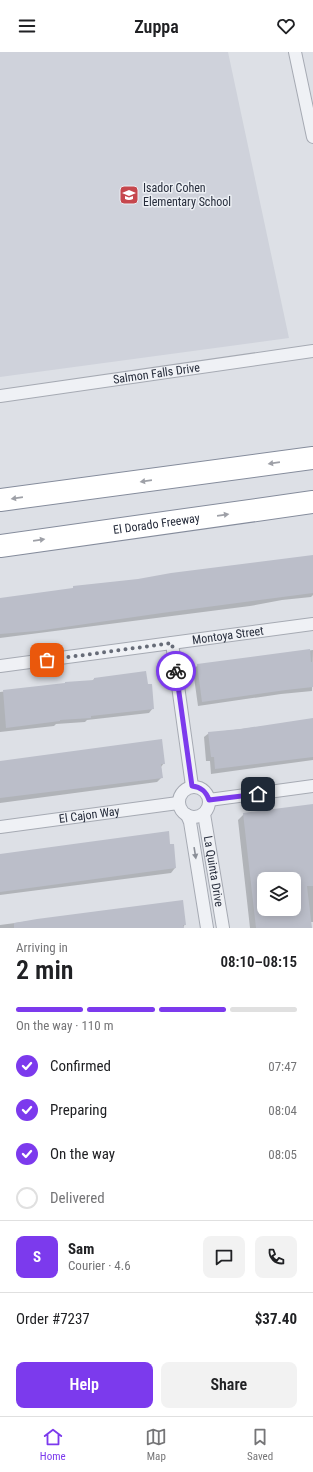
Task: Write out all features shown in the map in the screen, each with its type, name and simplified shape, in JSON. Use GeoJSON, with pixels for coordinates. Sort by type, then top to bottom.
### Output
{"type":"FeatureCollection","features":[{"type":"Feature","properties":{"kind":"highway"},"geometry":{"type":"LineString","coordinates":[[0,500],[313,458]]}},
{"type":"Feature","properties":{"kind":"highway","name":"El Dorado Freeway"},"geometry":{"type":"LineString","coordinates":[[0,546],[313,502]]}},
{"type":"Feature","properties":{"kind":"street"},"geometry":{"type":"LineString","coordinates":[[295,52],[313,137]]}},
{"type":"Feature","properties":{"kind":"street","name":"Salmon Falls Drive"},"geometry":{"type":"LineString","coordinates":[[0,396],[313,351]]}},
{"type":"Feature","properties":{"kind":"street","name":"Montoya Street"},"geometry":{"type":"LineString","coordinates":[[0,666],[313,624]]}},
{"type":"Feature","properties":{"kind":"street"},"geometry":{"type":"LineString","coordinates":[[172,643],[192,786]]}},
{"type":"Feature","properties":{"kind":"street"},"geometry":{"type":"LineString","coordinates":[[192,786],[200,788],[206,792],[209,800],[208,807],[204,814],[195,817],[182,812],[178,803],[180,794],[183,790],[192,786]]}},
{"type":"Feature","properties":{"kind":"street"},"geometry":{"type":"LineString","coordinates":[[209,800],[313,786]]}},
{"type":"Feature","properties":{"kind":"street","name":"El Cajon Way"},"geometry":{"type":"LineString","coordinates":[[0,826],[178,803]]}},
{"type":"Feature","properties":{"kind":"street","name":"La Quinta Drive"},"geometry":{"type":"LineString","coordinates":[[204,814],[223,928]]}},
{"type":"Feature","properties":{"kind":"street","name":"La Quinta Drive"},"geometry":{"type":"LineString","coordinates":[[187,815],[190,822],[207,928]]}},
{"type":"Feature","properties":{"kind":"shaded area","name":"Isador Cohen Elementary School"},"geometry":{"type":"Polygon","coordinates":[[[0,52],[228,52],[289,338],[0,377],[0,52]]]}},
{"type":"Feature","properties":{"kind":"building"},"geometry":{"type":"Polygon","coordinates":[[[313,555],[313,593],[37,631],[0,634],[0,598],[73,588],[73,586],[138,579],[171,573],[313,555]]]}},
{"type":"Feature","properties":{"kind":"building"},"geometry":{"type":"Polygon","coordinates":[[[310,649],[311,662],[313,662],[313,687],[202,702],[197,664],[310,649]]]}},
{"type":"Feature","properties":{"kind":"building"},"geometry":{"type":"Polygon","coordinates":[[[146,671],[148,684],[152,684],[154,709],[6,728],[3,690],[94,680],[94,678],[146,671]]]}},
{"type":"Feature","properties":{"kind":"building"},"geometry":{"type":"Polygon","coordinates":[[[313,718],[313,757],[215,769],[214,757],[211,757],[208,732],[240,729],[313,718]]]}},
{"type":"Feature","properties":{"kind":"building"},"geometry":{"type":"Polygon","coordinates":[[[162,739],[165,764],[161,764],[163,778],[0,798],[0,761],[162,739]]]}},
{"type":"Feature","properties":{"kind":"building"},"geometry":{"type":"Polygon","coordinates":[[[313,804],[313,886],[307,886],[312,928],[256,928],[243,813],[313,804]]]}},
{"type":"Feature","properties":{"kind":"building"},"geometry":{"type":"Polygon","coordinates":[[[169,831],[170,844],[174,844],[176,868],[0,892],[0,854],[169,831]]]}},
{"type":"Feature","properties":{"kind":"building"},"geometry":{"type":"Polygon","coordinates":[[[183,900],[186,925],[183,925],[184,928],[14,928],[14,923],[37,919],[183,900]]]}},
{"type":"Feature","properties":{"kind":"way so far"},"geometry":{"type":"LineString","coordinates":[[47,660],[172,643],[176,671]]}},
{"type":"Feature","properties":{"kind":"place","name":"Isador Cohen Elementary School"},"geometry":{"type":"Point","coordinates":[129,195]}},
{"type":"Feature","properties":{"kind":"route"},"geometry":{"type":"LineString","coordinates":[[176,671],[192,786],[200,788],[206,792],[209,800],[258,794]]}}]}
